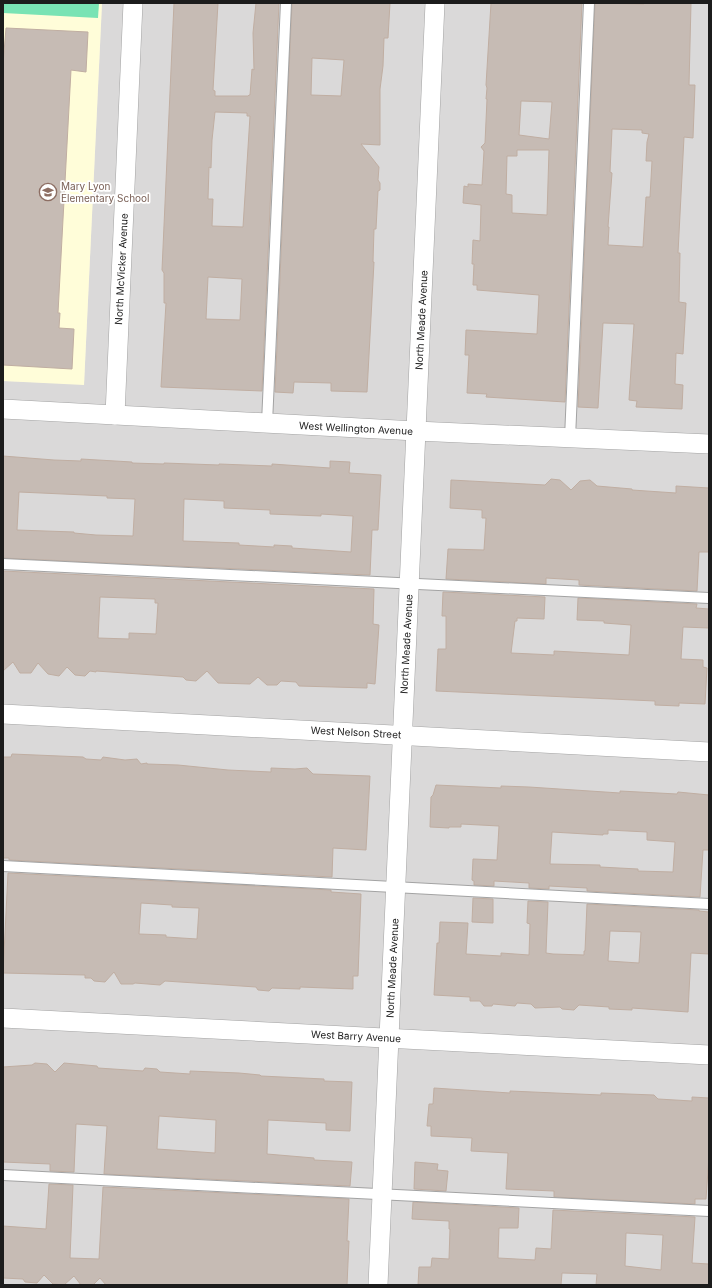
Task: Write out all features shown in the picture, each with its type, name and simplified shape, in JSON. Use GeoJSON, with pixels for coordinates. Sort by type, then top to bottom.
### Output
{"type":"FeatureCollection","features":[{"type":"Feature","properties":{"kind":"street","name":"North McVicker Avenue"},"geometry":{"type":"LineString","coordinates":[[115,415],[133,3]]}},
{"type":"Feature","properties":{"kind":"street","name":"North Meade Avenue"},"geometry":{"type":"LineString","coordinates":[[378,1285],[435,3]]}},
{"type":"Feature","properties":{"kind":"street","name":"West Wellington Avenue"},"geometry":{"type":"LineString","coordinates":[[3,409],[416,431],[709,444]]}},
{"type":"Feature","properties":{"kind":"street","name":"West Nelson Street"},"geometry":{"type":"LineString","coordinates":[[3,714],[709,752]]}},
{"type":"Feature","properties":{"kind":"street","name":"West Barry Avenue"},"geometry":{"type":"LineString","coordinates":[[3,1018],[709,1055]]}},
{"type":"Feature","properties":{"kind":"lane"},"geometry":{"type":"LineString","coordinates":[[267,423],[286,3]]}},
{"type":"Feature","properties":{"kind":"lane"},"geometry":{"type":"LineString","coordinates":[[570,438],[589,3]]}},
{"type":"Feature","properties":{"kind":"lane"},"geometry":{"type":"LineString","coordinates":[[3,564],[709,598]]}},
{"type":"Feature","properties":{"kind":"lane"},"geometry":{"type":"LineString","coordinates":[[3,866],[709,904]]}},
{"type":"Feature","properties":{"kind":"lane"},"geometry":{"type":"LineString","coordinates":[[3,1175],[709,1211]]}},
{"type":"Feature","properties":{"kind":"shaded area","name":"Mary Lyon Elementary School"},"geometry":{"type":"Polygon","coordinates":[[[3,3],[102,3],[84,385],[3,381],[3,3]]]}},
{"type":"Feature","properties":{"kind":"shaded area"},"geometry":{"type":"Polygon","coordinates":[[[102,3],[709,3],[709,1285],[3,1285],[3,381],[84,384],[102,3]]]}},
{"type":"Feature","properties":{"kind":"green space"},"geometry":{"type":"Polygon","coordinates":[[[3,3],[99,3],[98,18],[3,13],[3,3]]]}},
{"type":"Feature","properties":{"kind":"building"},"geometry":{"type":"Polygon","coordinates":[[[174,3],[218,3],[213,90],[215,91],[215,96],[248,96],[250,95],[252,69],[254,70],[253,33],[256,3],[279,3],[262,391],[161,387],[166,303],[164,303],[164,273],[162,270],[174,3]],[[215,112],[211,168],[209,167],[208,199],[213,199],[212,226],[243,227],[250,116],[247,116],[247,113],[215,112]],[[208,277],[206,319],[240,320],[242,279],[208,277]]]}},
{"type":"Feature","properties":{"kind":"building"},"geometry":{"type":"Polygon","coordinates":[[[292,3],[390,3],[388,38],[384,38],[380,89],[380,145],[361,144],[379,167],[378,180],[380,183],[380,190],[378,191],[376,229],[374,229],[374,262],[367,392],[331,391],[331,383],[294,382],[293,393],[275,392],[292,3]],[[312,58],[311,95],[341,96],[344,60],[312,58]]]}},
{"type":"Feature","properties":{"kind":"building"},"geometry":{"type":"Polygon","coordinates":[[[491,3],[582,3],[565,402],[486,397],[487,394],[467,393],[469,355],[465,355],[466,330],[537,334],[539,295],[477,290],[477,285],[473,285],[473,240],[480,241],[481,205],[463,203],[464,186],[468,187],[468,184],[482,185],[484,151],[481,147],[485,143],[487,99],[486,85],[491,3]],[[521,101],[519,135],[549,139],[552,102],[521,101]],[[517,150],[517,156],[507,156],[506,194],[512,195],[512,213],[547,215],[549,150],[517,150]]]}},
{"type":"Feature","properties":{"kind":"building"},"geometry":{"type":"Polygon","coordinates":[[[595,3],[691,3],[689,85],[695,85],[693,138],[684,137],[678,253],[680,253],[679,302],[686,303],[683,354],[676,353],[675,384],[683,385],[682,409],[636,407],[637,401],[629,400],[634,324],[603,323],[598,408],[578,407],[595,3]],[[612,129],[610,172],[612,173],[608,245],[643,247],[646,197],[650,197],[652,161],[646,161],[649,134],[642,133],[642,130],[612,129]]]}},
{"type":"Feature","properties":{"kind":"building","name":"Mary Lyon Elementary School"},"geometry":{"type":"Polygon","coordinates":[[[6,28],[88,32],[86,72],[71,70],[58,313],[60,313],[59,328],[74,329],[72,369],[3,365],[3,64],[6,28]]]}},
{"type":"Feature","properties":{"kind":"building"},"geometry":{"type":"Polygon","coordinates":[[[3,456],[54,460],[81,461],[81,459],[132,463],[272,466],[272,464],[330,468],[330,461],[350,462],[349,473],[381,475],[378,530],[372,530],[370,575],[3,558],[3,456]],[[19,492],[17,530],[133,536],[135,499],[107,498],[107,496],[19,492]],[[184,499],[183,541],[239,543],[239,545],[274,547],[274,545],[292,546],[292,548],[351,552],[353,516],[321,514],[321,516],[270,514],[270,510],[224,508],[224,501],[184,499]]]}},
{"type":"Feature","properties":{"kind":"building"},"geometry":{"type":"Polygon","coordinates":[[[551,479],[560,480],[571,490],[580,481],[590,480],[597,486],[676,493],[676,486],[709,488],[709,552],[699,552],[697,591],[579,585],[579,580],[546,578],[546,584],[446,579],[448,549],[484,550],[486,518],[482,518],[482,510],[450,508],[451,480],[545,485],[551,479]]]}},
{"type":"Feature","properties":{"kind":"building"},"geometry":{"type":"Polygon","coordinates":[[[3,571],[374,589],[373,624],[379,625],[375,684],[367,683],[367,688],[299,686],[296,682],[281,681],[277,685],[267,685],[258,677],[250,684],[218,683],[207,671],[196,681],[186,680],[183,677],[96,671],[90,671],[85,676],[75,675],[67,667],[59,676],[48,674],[38,663],[31,673],[20,673],[13,662],[3,671],[3,571]],[[100,597],[98,638],[129,639],[129,633],[156,634],[158,603],[155,603],[155,599],[100,597]]]}},
{"type":"Feature","properties":{"kind":"building"},"geometry":{"type":"Polygon","coordinates":[[[443,592],[545,597],[544,619],[517,618],[517,621],[515,621],[511,653],[554,655],[554,651],[629,655],[631,625],[604,623],[604,621],[577,620],[578,598],[697,604],[696,608],[709,609],[709,628],[683,627],[681,659],[703,660],[703,667],[707,668],[705,704],[679,703],[679,706],[655,705],[655,701],[436,691],[438,649],[446,649],[446,616],[442,616],[443,592]]]}},
{"type":"Feature","properties":{"kind":"building"},"geometry":{"type":"Polygon","coordinates":[[[12,754],[83,757],[86,759],[101,760],[103,757],[125,760],[137,759],[141,764],[178,765],[228,770],[271,772],[271,768],[307,768],[313,774],[370,776],[366,850],[333,848],[332,877],[9,860],[9,858],[3,858],[3,757],[11,757],[12,754]]]}},
{"type":"Feature","properties":{"kind":"building"},"geometry":{"type":"Polygon","coordinates":[[[436,785],[501,788],[501,786],[529,787],[620,793],[620,791],[677,794],[678,792],[709,795],[709,850],[703,850],[700,897],[587,891],[587,888],[549,886],[549,889],[529,888],[529,883],[494,881],[494,886],[474,885],[474,881],[472,880],[473,859],[497,860],[499,826],[461,824],[461,827],[430,827],[431,797],[436,785]],[[608,830],[608,834],[603,835],[552,832],[550,864],[600,865],[600,867],[638,869],[638,871],[673,872],[675,842],[647,840],[647,832],[608,830]]]}},
{"type":"Feature","properties":{"kind":"building"},"geometry":{"type":"Polygon","coordinates":[[[8,873],[331,890],[331,892],[361,894],[358,976],[353,976],[353,989],[300,987],[300,989],[272,988],[269,991],[258,990],[256,987],[165,981],[160,985],[135,983],[121,984],[114,972],[105,982],[85,978],[85,975],[3,973],[8,873]],[[141,903],[139,934],[166,935],[166,937],[197,939],[199,908],[172,907],[172,905],[141,903]]]}},
{"type":"Feature","properties":{"kind":"building"},"geometry":{"type":"Polygon","coordinates":[[[473,898],[493,899],[493,923],[472,922],[473,898]]]}},
{"type":"Feature","properties":{"kind":"building"},"geometry":{"type":"Polygon","coordinates":[[[528,901],[548,902],[546,953],[584,955],[587,904],[699,910],[709,912],[709,954],[691,953],[688,1012],[632,1008],[632,1010],[609,1009],[609,1007],[579,1005],[574,1010],[562,1009],[560,1007],[535,1008],[531,1004],[517,1003],[515,1006],[493,1004],[492,1006],[484,1006],[480,1001],[470,1001],[470,997],[434,995],[437,943],[439,943],[440,922],[468,923],[466,954],[501,956],[501,953],[529,955],[530,924],[527,923],[528,901]],[[610,931],[608,961],[639,963],[641,932],[610,931]]]}},
{"type":"Feature","properties":{"kind":"building"},"geometry":{"type":"Polygon","coordinates":[[[35,1063],[47,1064],[55,1072],[64,1063],[97,1066],[98,1068],[143,1071],[145,1068],[157,1069],[160,1072],[190,1074],[190,1071],[239,1073],[261,1076],[352,1082],[350,1131],[326,1130],[326,1123],[268,1120],[267,1154],[314,1158],[314,1160],[352,1162],[350,1186],[104,1174],[107,1126],[76,1124],[74,1172],[50,1171],[50,1164],[3,1162],[3,1067],[32,1065],[35,1063]],[[159,1116],[157,1149],[215,1153],[216,1120],[159,1116]]]}},
{"type":"Feature","properties":{"kind":"building"},"geometry":{"type":"Polygon","coordinates":[[[434,1088],[510,1093],[510,1091],[601,1095],[601,1093],[654,1095],[658,1099],[692,1101],[692,1097],[709,1098],[709,1156],[706,1199],[695,1199],[695,1204],[554,1197],[554,1191],[506,1189],[508,1153],[471,1151],[472,1138],[431,1136],[431,1126],[427,1126],[429,1104],[433,1104],[434,1088]]]}},
{"type":"Feature","properties":{"kind":"building"},"geometry":{"type":"Polygon","coordinates":[[[415,1162],[438,1164],[437,1170],[448,1171],[446,1191],[414,1189],[415,1162]]]}},
{"type":"Feature","properties":{"kind":"building"},"geometry":{"type":"Polygon","coordinates":[[[49,1184],[73,1185],[70,1258],[99,1259],[103,1187],[349,1199],[347,1285],[106,1285],[100,1278],[93,1285],[81,1285],[74,1276],[64,1285],[53,1284],[44,1275],[37,1283],[25,1282],[23,1279],[3,1278],[3,1226],[46,1229],[49,1184]]]}},
{"type":"Feature","properties":{"kind":"building"},"geometry":{"type":"Polygon","coordinates":[[[413,1202],[519,1208],[518,1228],[499,1228],[498,1258],[535,1260],[536,1248],[551,1249],[553,1210],[695,1217],[692,1263],[709,1264],[709,1285],[596,1285],[597,1274],[562,1273],[561,1285],[418,1285],[419,1267],[431,1267],[432,1258],[449,1259],[450,1229],[449,1221],[412,1219],[413,1202]],[[626,1233],[625,1266],[661,1270],[663,1235],[626,1233]]]}},
{"type":"Feature","properties":{"kind":"place","name":"Mary Lyon Elementary School"},"geometry":{"type":"Point","coordinates":[48,192]}}]}
